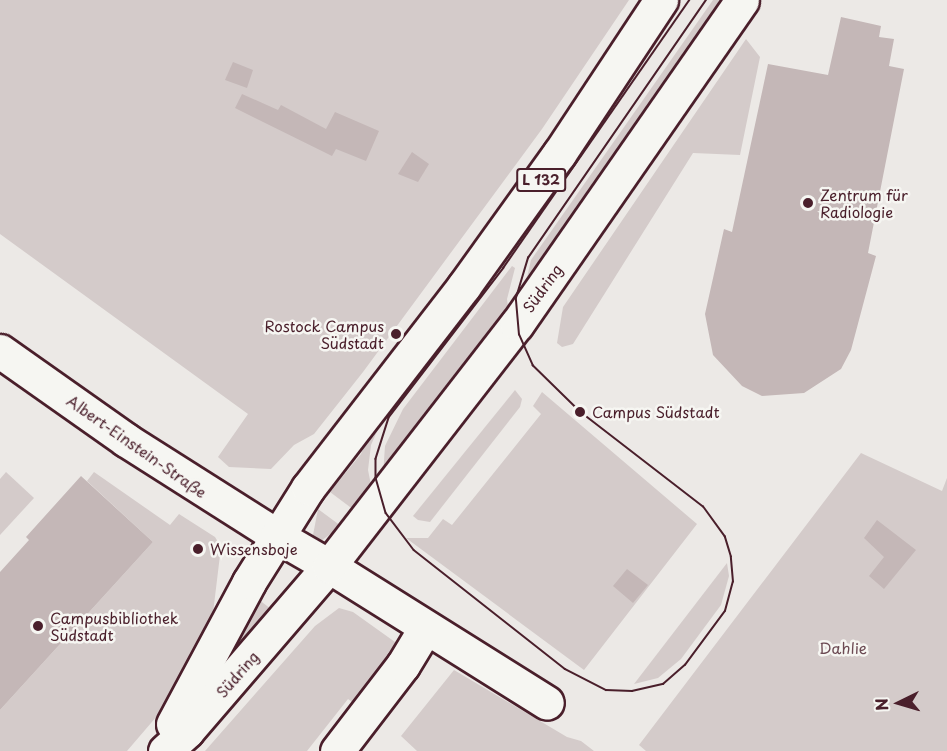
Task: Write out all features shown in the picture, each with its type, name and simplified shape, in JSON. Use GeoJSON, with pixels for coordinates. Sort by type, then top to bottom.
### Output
{"type":"FeatureCollection","features":[{"type":"Feature","properties":{"kind":"main road","name":"Südring"},"geometry":{"type":"LineString","coordinates":[[156,751],[277,536],[319,473],[465,286],[559,154],[661,0]]}},
{"type":"Feature","properties":{"kind":"main road","name":"Südring"},"geometry":{"type":"LineString","coordinates":[[165,751],[329,566],[517,324],[742,0]]}},
{"type":"Feature","properties":{"kind":"main road","name":"Albert-Einstein-Straße"},"geometry":{"type":"LineString","coordinates":[[0,351],[126,441],[277,536]]}},
{"type":"Feature","properties":{"kind":"main road"},"geometry":{"type":"LineString","coordinates":[[277,536],[329,566],[547,703]]}},
{"type":"Feature","properties":{"kind":"main road"},"geometry":{"type":"LineString","coordinates":[[337,751],[403,665],[426,627]]}},
{"type":"Feature","properties":{"kind":"green space"},"geometry":{"type":"Polygon","coordinates":[[[0,0],[629,0],[542,129],[363,372],[314,434],[294,445],[271,469],[229,467],[218,457],[248,414],[0,234],[0,0]]]}},
{"type":"Feature","properties":{"kind":"green space"},"geometry":{"type":"Polygon","coordinates":[[[713,0],[726,0],[523,295],[531,260],[713,0]]]}},
{"type":"Feature","properties":{"kind":"green space"},"geometry":{"type":"Polygon","coordinates":[[[746,39],[760,57],[740,155],[693,153],[573,344],[562,347],[557,343],[563,307],[746,39]]]}},
{"type":"Feature","properties":{"kind":"green space"},"geometry":{"type":"Polygon","coordinates":[[[512,266],[515,268],[507,299],[509,315],[383,475],[385,446],[403,409],[512,266]]]}},
{"type":"Feature","properties":{"kind":"green space"},"geometry":{"type":"Polygon","coordinates":[[[515,390],[522,399],[520,407],[430,522],[418,520],[413,516],[515,390]]]}},
{"type":"Feature","properties":{"kind":"green space"},"geometry":{"type":"Polygon","coordinates":[[[542,392],[697,524],[584,670],[406,538],[428,538],[443,519],[452,525],[541,414],[533,406],[542,392]]]}},
{"type":"Feature","properties":{"kind":"green space"},"geometry":{"type":"Polygon","coordinates":[[[389,404],[371,445],[368,470],[372,490],[354,510],[330,492],[361,454],[371,429],[389,404]]]}},
{"type":"Feature","properties":{"kind":"green space","name":"Dahlie"},"geometry":{"type":"Polygon","coordinates":[[[861,453],[942,491],[947,478],[947,751],[646,751],[639,745],[861,453]]]}},
{"type":"Feature","properties":{"kind":"green space"},"geometry":{"type":"Polygon","coordinates":[[[6,472],[34,498],[0,535],[0,479],[6,472]]]}},
{"type":"Feature","properties":{"kind":"green space"},"geometry":{"type":"Polygon","coordinates":[[[94,472],[170,525],[179,514],[215,537],[221,547],[213,613],[205,635],[163,709],[127,751],[0,751],[0,710],[153,542],[87,481],[94,472]]]}},
{"type":"Feature","properties":{"kind":"green space"},"geometry":{"type":"Polygon","coordinates":[[[318,509],[341,526],[321,541],[313,535],[318,509]]]}},
{"type":"Feature","properties":{"kind":"green space"},"geometry":{"type":"Polygon","coordinates":[[[727,563],[729,576],[721,605],[681,659],[658,678],[634,684],[727,563]]]}},
{"type":"Feature","properties":{"kind":"green space"},"geometry":{"type":"Polygon","coordinates":[[[254,596],[271,609],[217,672],[254,596]]]}},
{"type":"Feature","properties":{"kind":"green space"},"geometry":{"type":"Polygon","coordinates":[[[339,608],[353,612],[395,642],[396,659],[363,710],[348,699],[307,751],[205,751],[315,626],[339,608]]]}},
{"type":"Feature","properties":{"kind":"green space"},"geometry":{"type":"Polygon","coordinates":[[[454,670],[567,737],[581,741],[594,751],[417,751],[401,736],[454,670]]]}},
{"type":"Feature","properties":{"kind":"building","name":"Zentrum für Radiologie"},"geometry":{"type":"Polygon","coordinates":[[[841,17],[881,26],[879,37],[894,39],[889,66],[904,69],[868,253],[876,256],[851,350],[841,369],[804,393],[762,396],[742,386],[713,355],[705,314],[724,229],[732,232],[768,64],[828,75],[841,17]]]}},
{"type":"Feature","properties":{"kind":"building"},"geometry":{"type":"Polygon","coordinates":[[[233,62],[253,70],[247,88],[225,80],[233,62]]]}},
{"type":"Feature","properties":{"kind":"building"},"geometry":{"type":"Polygon","coordinates":[[[242,94],[278,110],[281,105],[326,129],[335,112],[379,131],[366,161],[336,149],[332,156],[235,108],[242,94]]]}},
{"type":"Feature","properties":{"kind":"building"},"geometry":{"type":"Polygon","coordinates":[[[412,152],[429,164],[418,182],[398,174],[412,152]]]}},
{"type":"Feature","properties":{"kind":"building","name":"Campusbibliothek Südstadt"},"geometry":{"type":"Polygon","coordinates":[[[81,476],[153,542],[0,710],[0,572],[29,540],[26,537],[81,476]]]}},
{"type":"Feature","properties":{"kind":"building"},"geometry":{"type":"Polygon","coordinates":[[[877,520],[916,550],[884,589],[869,576],[884,557],[864,538],[877,520]]]}},
{"type":"Feature","properties":{"kind":"building"},"geometry":{"type":"Polygon","coordinates":[[[627,569],[648,585],[633,603],[613,586],[627,569]]]}},
{"type":"Feature","properties":{"kind":"tram line"},"geometry":{"type":"LineString","coordinates":[[690,0],[504,268],[389,418],[376,459],[376,478],[386,513],[414,550],[565,669],[606,690],[632,691],[663,684],[685,665],[725,611],[733,582],[731,557],[725,537],[703,507],[580,412],[533,366],[519,335],[516,298],[528,258],[706,0]]}},
{"type":"Feature","properties":{"kind":"place","name":"Zentrum für Radiologie"},"geometry":{"type":"Point","coordinates":[808,203]}},
{"type":"Feature","properties":{"kind":"place","name":"Rostock Campus Südstadt"},"geometry":{"type":"Point","coordinates":[396,334]}},
{"type":"Feature","properties":{"kind":"place","name":"Campus Südstadt"},"geometry":{"type":"Point","coordinates":[580,412]}},
{"type":"Feature","properties":{"kind":"place","name":"Wissensboje"},"geometry":{"type":"Point","coordinates":[198,549]}},
{"type":"Feature","properties":{"kind":"place","name":"Campusbibliothek Südstadt"},"geometry":{"type":"Point","coordinates":[38,626]}}]}
